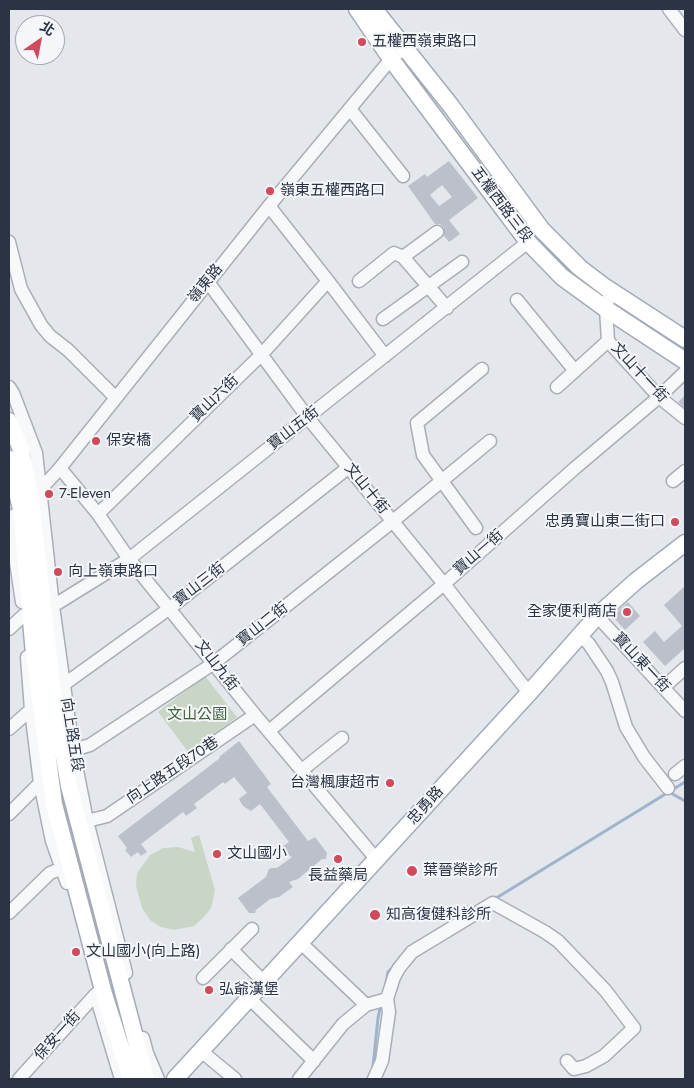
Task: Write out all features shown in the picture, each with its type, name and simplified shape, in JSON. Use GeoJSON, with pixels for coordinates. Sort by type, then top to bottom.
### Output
{"type":"FeatureCollection","features":[{"type":"Feature","properties":{"kind":"main road","name":"五權西路三段"},"geometry":{"type":"LineString","coordinates":[[356,9],[391,59],[528,242],[562,277],[606,309],[685,360]]}},
{"type":"Feature","properties":{"kind":"main road","name":"五權西路三段"},"geometry":{"type":"LineString","coordinates":[[374,9],[450,106],[542,230],[580,268],[610,291],[685,339]]}},
{"type":"Feature","properties":{"kind":"main road","name":"向上路五段"},"geometry":{"type":"LineString","coordinates":[[9,421],[20,447],[20,509]]}},
{"type":"Feature","properties":{"kind":"main road","name":"向上路五段"},"geometry":{"type":"LineString","coordinates":[[9,459],[20,509],[47,698],[54,804],[104,994],[131,1079]]}},
{"type":"Feature","properties":{"kind":"main road","name":"忠勇路"},"geometry":{"type":"LineString","coordinates":[[175,1079],[377,860],[597,616],[685,543]]}},
{"type":"Feature","properties":{"kind":"main road","name":"向上路五段"},"geometry":{"type":"LineString","coordinates":[[47,698],[146,1079]]}},
{"type":"Feature","properties":{"kind":"street"},"geometry":{"type":"LineString","coordinates":[[669,9],[685,30]]}},
{"type":"Feature","properties":{"kind":"street","name":"嶺東路"},"geometry":{"type":"LineString","coordinates":[[20,509],[60,468],[269,206],[391,59],[404,48]]}},
{"type":"Feature","properties":{"kind":"street"},"geometry":{"type":"LineString","coordinates":[[350,109],[403,176]]}},
{"type":"Feature","properties":{"kind":"street"},"geometry":{"type":"LineString","coordinates":[[269,206],[385,356]]}},
{"type":"Feature","properties":{"kind":"street"},"geometry":{"type":"LineString","coordinates":[[403,257],[437,232]]}},
{"type":"Feature","properties":{"kind":"street"},"geometry":{"type":"LineString","coordinates":[[9,242],[21,289],[41,324],[50,336],[68,350],[116,398]]}},
{"type":"Feature","properties":{"kind":"street","name":"寶山五街"},"geometry":{"type":"LineString","coordinates":[[53,606],[129,559],[528,242]]}},
{"type":"Feature","properties":{"kind":"street"},"geometry":{"type":"LineString","coordinates":[[359,281],[394,253],[403,257],[447,308]]}},
{"type":"Feature","properties":{"kind":"street"},"geometry":{"type":"LineString","coordinates":[[383,319],[462,262]]}},
{"type":"Feature","properties":{"kind":"street","name":"寶山六街"},"geometry":{"type":"LineString","coordinates":[[98,514],[261,355],[328,281]]}},
{"type":"Feature","properties":{"kind":"street","name":"文山十街"},"geometry":{"type":"LineString","coordinates":[[208,282],[308,418],[444,584],[529,693]]}},
{"type":"Feature","properties":{"kind":"street","name":"文山十一街"},"geometry":{"type":"LineString","coordinates":[[610,291],[606,309],[608,341],[659,397],[685,418]]}},
{"type":"Feature","properties":{"kind":"street"},"geometry":{"type":"LineString","coordinates":[[517,300],[575,371]]}},
{"type":"Feature","properties":{"kind":"street"},"geometry":{"type":"LineString","coordinates":[[557,387],[608,341]]}},
{"type":"Feature","properties":{"kind":"street"},"geometry":{"type":"LineString","coordinates":[[476,528],[423,455],[416,422],[482,369]]}},
{"type":"Feature","properties":{"kind":"street","name":"寶山一街"},"geometry":{"type":"LineString","coordinates":[[269,731],[444,584],[575,468],[659,397],[685,372]]}},
{"type":"Feature","properties":{"kind":"street","name":"向上路五段"},"geometry":{"type":"LineString","coordinates":[[9,387],[36,453],[20,509],[24,615],[47,698],[73,750],[87,821],[147,1053],[158,1079]]}},
{"type":"Feature","properties":{"kind":"street","name":"寶山二街"},"geometry":{"type":"LineString","coordinates":[[73,750],[90,745],[214,663],[393,521],[490,441]]}},
{"type":"Feature","properties":{"kind":"street","name":"寶山三街"},"geometry":{"type":"LineString","coordinates":[[9,729],[47,698],[170,608],[349,467]]}},
{"type":"Feature","properties":{"kind":"street","name":"文山九街"},"geometry":{"type":"LineString","coordinates":[[60,468],[98,514],[129,559],[255,715],[377,860]]}},
{"type":"Feature","properties":{"kind":"street"},"geometry":{"type":"LineString","coordinates":[[673,481],[685,471]]}},
{"type":"Feature","properties":{"kind":"street","name":"向上路五段"},"geometry":{"type":"LineString","coordinates":[[20,509],[53,606],[40,783],[52,841],[63,868],[96,994],[121,1079]]}},
{"type":"Feature","properties":{"kind":"street"},"geometry":{"type":"LineString","coordinates":[[9,629],[24,615]]}},
{"type":"Feature","properties":{"kind":"street","name":"寶山東一街"},"geometry":{"type":"LineString","coordinates":[[597,616],[685,711]]}},
{"type":"Feature","properties":{"kind":"street"},"geometry":{"type":"LineString","coordinates":[[580,635],[589,644],[607,671],[626,727],[644,757],[668,788]]}},
{"type":"Feature","properties":{"kind":"street"},"geometry":{"type":"LineString","coordinates":[[664,687],[685,668]]}},
{"type":"Feature","properties":{"kind":"street","name":"向上路五段70巷"},"geometry":{"type":"LineString","coordinates":[[87,821],[107,816],[255,715]]}},
{"type":"Feature","properties":{"kind":"street"},"geometry":{"type":"LineString","coordinates":[[302,770],[342,738]]}},
{"type":"Feature","properties":{"kind":"street"},"geometry":{"type":"LineString","coordinates":[[674,774],[685,766]]}},
{"type":"Feature","properties":{"kind":"street"},"geometry":{"type":"LineString","coordinates":[[9,814],[40,783]]}},
{"type":"Feature","properties":{"kind":"street"},"geometry":{"type":"LineString","coordinates":[[9,913],[50,873],[63,868]]}},
{"type":"Feature","properties":{"kind":"street"},"geometry":{"type":"LineString","coordinates":[[374,1079],[382,1061],[389,1012],[387,999],[394,977],[406,958],[412,952],[493,903],[558,941],[605,990],[634,1028],[604,1056],[586,1066],[574,1069],[566,1061]]}},
{"type":"Feature","properties":{"kind":"street"},"geometry":{"type":"LineString","coordinates":[[203,978],[252,929]]}},
{"type":"Feature","properties":{"kind":"street"},"geometry":{"type":"LineString","coordinates":[[301,943],[366,1005]]}},
{"type":"Feature","properties":{"kind":"street"},"geometry":{"type":"LineString","coordinates":[[231,949],[264,982]]}},
{"type":"Feature","properties":{"kind":"street","name":"保安一街"},"geometry":{"type":"LineString","coordinates":[[19,1079],[96,994]]}},
{"type":"Feature","properties":{"kind":"street"},"geometry":{"type":"LineString","coordinates":[[249,998],[314,1061]]}},
{"type":"Feature","properties":{"kind":"street"},"geometry":{"type":"LineString","coordinates":[[299,1079],[343,1024],[366,1005],[387,999]]}},
{"type":"Feature","properties":{"kind":"street"},"geometry":{"type":"LineString","coordinates":[[201,1051],[235,1079]]}},
{"type":"Feature","properties":{"kind":"green space","name":"文山公園"},"geometry":{"type":"Polygon","coordinates":[[[205,676],[237,717],[189,753],[158,712],[205,676]]]}},
{"type":"Feature","properties":{"kind":"green space"},"geometry":{"type":"Polygon","coordinates":[[[199,835],[215,890],[211,908],[194,926],[174,930],[161,927],[150,920],[142,908],[136,886],[137,873],[150,855],[163,848],[178,847],[195,852],[191,838],[199,835]]]}},
{"type":"Feature","properties":{"kind":"building"},"geometry":{"type":"Polygon","coordinates":[[[449,161],[478,198],[449,220],[460,234],[449,242],[444,236],[444,228],[440,224],[435,224],[408,186],[425,174],[427,177],[449,161]],[[442,185],[430,195],[439,206],[452,197],[442,185]]]}},
{"type":"Feature","properties":{"kind":"building"},"geometry":{"type":"Polygon","coordinates":[[[685,395],[685,408],[678,402],[685,395]]]}},
{"type":"Feature","properties":{"kind":"building"},"geometry":{"type":"Polygon","coordinates":[[[685,586],[685,648],[665,666],[643,642],[655,631],[664,642],[682,626],[664,605],[685,586]]]}},
{"type":"Feature","properties":{"kind":"building","name":"全家便利商店"},"geometry":{"type":"Polygon","coordinates":[[[628,602],[640,616],[625,630],[615,619],[618,611],[628,602]]]}},
{"type":"Feature","properties":{"kind":"building"},"geometry":{"type":"Polygon","coordinates":[[[239,741],[271,784],[267,787],[308,841],[315,837],[327,853],[326,859],[322,859],[298,879],[289,882],[293,887],[279,897],[270,899],[256,910],[255,913],[249,913],[238,898],[266,877],[269,869],[277,868],[292,857],[279,849],[289,842],[260,804],[251,811],[243,806],[239,799],[247,793],[234,777],[225,784],[223,782],[194,804],[197,808],[186,816],[183,812],[141,844],[147,852],[141,856],[138,852],[131,857],[118,836],[220,758],[239,741]]]}},
{"type":"Feature","properties":{"kind":"waterway"},"geometry":{"type":"LineString","coordinates":[[493,900],[685,782]]}},
{"type":"Feature","properties":{"kind":"waterway"},"geometry":{"type":"LineString","coordinates":[[669,792],[685,801]]}},
{"type":"Feature","properties":{"kind":"waterway"},"geometry":{"type":"LineString","coordinates":[[386,983],[388,972],[393,967]]}},
{"type":"Feature","properties":{"kind":"waterway"},"geometry":{"type":"LineString","coordinates":[[373,1067],[381,1004]]}},
{"type":"Feature","properties":{"kind":"place","name":"五權西嶺東路口"},"geometry":{"type":"Point","coordinates":[362,42]}},
{"type":"Feature","properties":{"kind":"place","name":"嶺東五權西路口"},"geometry":{"type":"Point","coordinates":[270,191]}},
{"type":"Feature","properties":{"kind":"place","name":"保安橋"},"geometry":{"type":"Point","coordinates":[96,441]}},
{"type":"Feature","properties":{"kind":"place","name":"7-Eleven"},"geometry":{"type":"Point","coordinates":[49,494]}},
{"type":"Feature","properties":{"kind":"place","name":"忠勇寶山東二街口"},"geometry":{"type":"Point","coordinates":[675,522]}},
{"type":"Feature","properties":{"kind":"place","name":"向上嶺東路口"},"geometry":{"type":"Point","coordinates":[58,572]}},
{"type":"Feature","properties":{"kind":"place","name":"全家便利商店"},"geometry":{"type":"Point","coordinates":[627,612]}},
{"type":"Feature","properties":{"kind":"place","name":"台灣楓康超市"},"geometry":{"type":"Point","coordinates":[390,783]}},
{"type":"Feature","properties":{"kind":"place","name":"文山國小"},"geometry":{"type":"Point","coordinates":[217,854]}},
{"type":"Feature","properties":{"kind":"place","name":"長益藥局"},"geometry":{"type":"Point","coordinates":[338,859]}},
{"type":"Feature","properties":{"kind":"place","name":"葉晉榮診所"},"geometry":{"type":"Point","coordinates":[412,871]}},
{"type":"Feature","properties":{"kind":"place","name":"知高復健科診所"},"geometry":{"type":"Point","coordinates":[375,915]}},
{"type":"Feature","properties":{"kind":"place","name":"文山國小(向上路)"},"geometry":{"type":"Point","coordinates":[76,952]}},
{"type":"Feature","properties":{"kind":"place","name":"弘爺漢堡"},"geometry":{"type":"Point","coordinates":[209,990]}}]}
